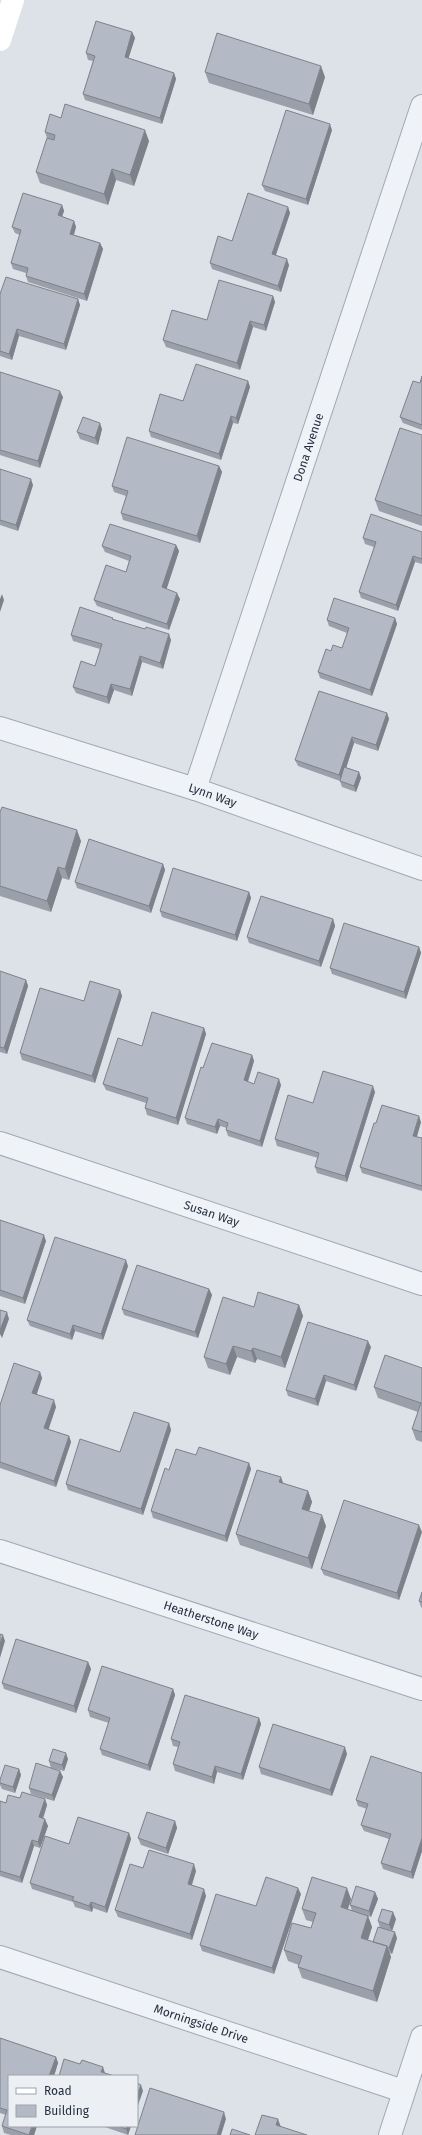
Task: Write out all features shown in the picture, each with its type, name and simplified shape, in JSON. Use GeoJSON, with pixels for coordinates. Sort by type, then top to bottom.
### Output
{"type":"FeatureCollection","features":[{"type":"Feature","properties":{"kind":"street"},"geometry":{"type":"LineString","coordinates":[[0,40],[13,0]]}},
{"type":"Feature","properties":{"kind":"street","name":"Dona Avenue"},"geometry":{"type":"LineString","coordinates":[[194,789],[422,106]]}},
{"type":"Feature","properties":{"kind":"street","name":"Lynn Way"},"geometry":{"type":"LineString","coordinates":[[0,728],[194,789],[422,869]]}},
{"type":"Feature","properties":{"kind":"street","name":"Susan Way"},"geometry":{"type":"LineString","coordinates":[[0,1143],[422,1284]]}},
{"type":"Feature","properties":{"kind":"street","name":"Heatherstone Way"},"geometry":{"type":"LineString","coordinates":[[0,1551],[422,1689]]}},
{"type":"Feature","properties":{"kind":"street","name":"Morningside Drive"},"geometry":{"type":"LineString","coordinates":[[0,1957],[403,2091]]}},
{"type":"Feature","properties":{"kind":"street"},"geometry":{"type":"LineString","coordinates":[[390,2135],[403,2091],[422,2037]]}},
{"type":"Feature","properties":{"kind":"building"},"geometry":{"type":"Polygon","coordinates":[[[96,21],[132,32],[125,57],[174,73],[160,118],[83,94],[95,56],[86,53],[96,21]]]}},
{"type":"Feature","properties":{"kind":"building"},"geometry":{"type":"Polygon","coordinates":[[[217,33],[321,66],[309,104],[205,72],[217,33]]]}},
{"type":"Feature","properties":{"kind":"building"},"geometry":{"type":"Polygon","coordinates":[[[65,104],[145,130],[130,175],[112,169],[104,194],[36,172],[47,138],[54,140],[55,135],[45,132],[50,114],[61,118],[65,104]]]}},
{"type":"Feature","properties":{"kind":"building"},"geometry":{"type":"Polygon","coordinates":[[[286,110],[330,124],[306,199],[262,185],[286,110]]]}},
{"type":"Feature","properties":{"kind":"building"},"geometry":{"type":"Polygon","coordinates":[[[23,193],[62,205],[58,215],[74,221],[70,234],[100,243],[84,294],[26,276],[28,268],[11,263],[21,230],[12,227],[23,193]]]}},
{"type":"Feature","properties":{"kind":"building"},"geometry":{"type":"Polygon","coordinates":[[[248,193],[288,207],[272,254],[287,259],[278,286],[210,263],[218,236],[232,241],[248,193]]]}},
{"type":"Feature","properties":{"kind":"building"},"geometry":{"type":"Polygon","coordinates":[[[6,277],[78,299],[64,344],[17,329],[9,354],[0,351],[0,294],[6,277]]]}},
{"type":"Feature","properties":{"kind":"building"},"geometry":{"type":"Polygon","coordinates":[[[219,280],[273,296],[264,325],[250,321],[237,363],[163,340],[172,310],[207,320],[219,280]]]}},
{"type":"Feature","properties":{"kind":"building"},"geometry":{"type":"Polygon","coordinates":[[[196,364],[248,381],[236,418],[231,416],[219,454],[149,431],[160,394],[183,401],[196,364]]]}},
{"type":"Feature","properties":{"kind":"building"},"geometry":{"type":"Polygon","coordinates":[[[0,372],[60,391],[38,461],[0,450],[0,372]]]}},
{"type":"Feature","properties":{"kind":"building"},"geometry":{"type":"Polygon","coordinates":[[[422,376],[422,425],[400,417],[413,381],[420,383],[422,376]]]}},
{"type":"Feature","properties":{"kind":"building"},"geometry":{"type":"Polygon","coordinates":[[[83,417],[100,423],[95,438],[77,432],[83,417]]]}},
{"type":"Feature","properties":{"kind":"building"},"geometry":{"type":"Polygon","coordinates":[[[400,428],[422,435],[422,516],[375,500],[400,428]]]}},
{"type":"Feature","properties":{"kind":"building"},"geometry":{"type":"Polygon","coordinates":[[[127,437],[219,466],[197,536],[121,513],[128,491],[112,486],[127,437]]]}},
{"type":"Feature","properties":{"kind":"building"},"geometry":{"type":"Polygon","coordinates":[[[0,469],[31,479],[16,525],[0,520],[0,469]]]}},
{"type":"Feature","properties":{"kind":"building"},"geometry":{"type":"Polygon","coordinates":[[[371,514],[422,532],[422,559],[413,556],[396,605],[359,592],[376,542],[363,538],[371,514]]]}},
{"type":"Feature","properties":{"kind":"building"},"geometry":{"type":"Polygon","coordinates":[[[110,524],[176,545],[162,587],[177,593],[167,624],[94,600],[106,565],[126,572],[131,556],[102,546],[110,524]]]}},
{"type":"Feature","properties":{"kind":"building"},"geometry":{"type":"Polygon","coordinates":[[[334,598],[395,618],[370,690],[318,672],[326,649],[331,651],[333,645],[342,648],[349,628],[327,620],[334,598]]]}},
{"type":"Feature","properties":{"kind":"building"},"geometry":{"type":"Polygon","coordinates":[[[80,607],[113,618],[112,619],[145,629],[146,627],[169,634],[160,663],[140,656],[130,689],[111,684],[107,697],[73,687],[81,661],[95,666],[102,644],[71,635],[80,607]]]}},
{"type":"Feature","properties":{"kind":"building"},"geometry":{"type":"Polygon","coordinates":[[[319,691],[387,713],[376,745],[352,737],[339,775],[295,760],[319,691]]]}},
{"type":"Feature","properties":{"kind":"building"},"geometry":{"type":"Polygon","coordinates":[[[344,767],[359,772],[354,786],[340,781],[344,767]]]}},
{"type":"Feature","properties":{"kind":"building"},"geometry":{"type":"Polygon","coordinates":[[[2,807],[77,830],[65,869],[58,867],[47,901],[0,886],[0,812],[2,807]]]}},
{"type":"Feature","properties":{"kind":"building"},"geometry":{"type":"Polygon","coordinates":[[[89,839],[163,864],[149,906],[75,882],[89,839]]]}},
{"type":"Feature","properties":{"kind":"building"},"geometry":{"type":"Polygon","coordinates":[[[173,868],[249,892],[235,935],[160,911],[173,868]]]}},
{"type":"Feature","properties":{"kind":"building"},"geometry":{"type":"Polygon","coordinates":[[[261,896],[333,919],[319,961],[247,937],[261,896]]]}},
{"type":"Feature","properties":{"kind":"building"},"geometry":{"type":"Polygon","coordinates":[[[344,923],[419,947],[404,992],[330,968],[344,923]]]}},
{"type":"Feature","properties":{"kind":"building"},"geometry":{"type":"Polygon","coordinates":[[[0,971],[26,980],[4,1048],[0,1047],[0,971]]]}},
{"type":"Feature","properties":{"kind":"building"},"geometry":{"type":"Polygon","coordinates":[[[90,981],[120,990],[92,1076],[20,1053],[40,988],[84,1001],[90,981]]]}},
{"type":"Feature","properties":{"kind":"building"},"geometry":{"type":"Polygon","coordinates":[[[152,1012],[204,1028],[176,1118],[145,1108],[148,1098],[103,1084],[118,1038],[142,1046],[152,1012]]]}},
{"type":"Feature","properties":{"kind":"building"},"geometry":{"type":"Polygon","coordinates":[[[212,1043],[252,1055],[244,1080],[254,1084],[258,1072],[279,1079],[260,1141],[226,1130],[228,1123],[218,1119],[215,1127],[185,1118],[201,1067],[203,1068],[212,1043]]]}},
{"type":"Feature","properties":{"kind":"building"},"geometry":{"type":"Polygon","coordinates":[[[323,1071],[373,1086],[345,1176],[315,1167],[319,1153],[275,1139],[288,1095],[313,1103],[323,1071]]]}},
{"type":"Feature","properties":{"kind":"building"},"geometry":{"type":"Polygon","coordinates":[[[382,1105],[419,1116],[413,1136],[422,1138],[422,1186],[360,1167],[374,1123],[376,1123],[382,1105]]]}},
{"type":"Feature","properties":{"kind":"building"},"geometry":{"type":"Polygon","coordinates":[[[0,1220],[44,1235],[23,1298],[0,1290],[0,1220]]]}},
{"type":"Feature","properties":{"kind":"building"},"geometry":{"type":"Polygon","coordinates":[[[55,1237],[126,1260],[101,1334],[73,1325],[70,1334],[27,1320],[55,1237]]]}},
{"type":"Feature","properties":{"kind":"building"},"geometry":{"type":"Polygon","coordinates":[[[137,1265],[209,1289],[195,1332],[122,1309],[137,1265]]]}},
{"type":"Feature","properties":{"kind":"building"},"geometry":{"type":"Polygon","coordinates":[[[258,1292],[299,1305],[281,1357],[253,1348],[251,1351],[233,1346],[226,1364],[204,1357],[223,1297],[254,1307],[258,1292]]]}},
{"type":"Feature","properties":{"kind":"building"},"geometry":{"type":"Polygon","coordinates":[[[0,1310],[7,1312],[0,1330],[0,1310]]]}},
{"type":"Feature","properties":{"kind":"building"},"geometry":{"type":"Polygon","coordinates":[[[308,1322],[368,1341],[354,1385],[324,1375],[315,1399],[286,1390],[308,1322]]]}},
{"type":"Feature","properties":{"kind":"building"},"geometry":{"type":"Polygon","coordinates":[[[385,1355],[422,1368],[422,1432],[412,1429],[421,1403],[374,1387],[385,1355]]]}},
{"type":"Feature","properties":{"kind":"building"},"geometry":{"type":"Polygon","coordinates":[[[14,1363],[40,1372],[32,1393],[54,1400],[44,1428],[69,1436],[54,1481],[0,1462],[0,1405],[14,1363]]]}},
{"type":"Feature","properties":{"kind":"building"},"geometry":{"type":"Polygon","coordinates":[[[134,1412],[169,1423],[141,1509],[66,1484],[80,1439],[120,1452],[134,1412]]]}},
{"type":"Feature","properties":{"kind":"building"},"geometry":{"type":"Polygon","coordinates":[[[199,1447],[249,1463],[225,1536],[151,1511],[165,1468],[169,1470],[176,1449],[196,1455],[199,1447]]]}},
{"type":"Feature","properties":{"kind":"building"},"geometry":{"type":"Polygon","coordinates":[[[257,1470],[281,1477],[279,1482],[308,1491],[302,1509],[322,1515],[308,1558],[236,1534],[257,1470]]]}},
{"type":"Feature","properties":{"kind":"building"},"geometry":{"type":"Polygon","coordinates":[[[344,1500],[419,1525],[397,1593],[321,1569],[344,1500]]]}},
{"type":"Feature","properties":{"kind":"building"},"geometry":{"type":"Polygon","coordinates":[[[422,1592],[422,1602],[419,1601],[422,1592]]]}},
{"type":"Feature","properties":{"kind":"building"},"geometry":{"type":"Polygon","coordinates":[[[0,1634],[3,1635],[0,1644],[0,1634]]]}},
{"type":"Feature","properties":{"kind":"building"},"geometry":{"type":"Polygon","coordinates":[[[16,1639],[88,1662],[74,1706],[2,1683],[16,1639]]]}},
{"type":"Feature","properties":{"kind":"building"},"geometry":{"type":"Polygon","coordinates":[[[102,1666],[173,1689],[148,1765],[100,1749],[110,1718],[88,1710],[102,1666]]]}},
{"type":"Feature","properties":{"kind":"building"},"geometry":{"type":"Polygon","coordinates":[[[185,1695],[259,1718],[241,1774],[215,1766],[212,1777],[173,1764],[180,1742],[171,1739],[185,1695]]]}},
{"type":"Feature","properties":{"kind":"building"},"geometry":{"type":"Polygon","coordinates":[[[273,1724],[345,1747],[330,1790],[259,1767],[273,1724]]]}},
{"type":"Feature","properties":{"kind":"building"},"geometry":{"type":"Polygon","coordinates":[[[53,1749],[66,1753],[62,1765],[49,1761],[53,1749]]]}},
{"type":"Feature","properties":{"kind":"building"},"geometry":{"type":"Polygon","coordinates":[[[371,1756],[422,1773],[422,1838],[411,1872],[381,1863],[391,1834],[361,1825],[368,1804],[356,1800],[371,1756]]]}},
{"type":"Feature","properties":{"kind":"building"},"geometry":{"type":"Polygon","coordinates":[[[36,1763],[60,1771],[52,1795],[29,1788],[36,1763]]]}},
{"type":"Feature","properties":{"kind":"building"},"geometry":{"type":"Polygon","coordinates":[[[5,1765],[19,1769],[13,1787],[0,1783],[5,1765]]]}},
{"type":"Feature","properties":{"kind":"building"},"geometry":{"type":"Polygon","coordinates":[[[22,1792],[45,1799],[39,1817],[45,1819],[38,1842],[32,1840],[20,1877],[0,1871],[0,1801],[6,1803],[8,1795],[20,1798],[22,1792]]]}},
{"type":"Feature","properties":{"kind":"building"},"geometry":{"type":"Polygon","coordinates":[[[147,1812],[175,1821],[166,1848],[138,1838],[147,1812]]]}},
{"type":"Feature","properties":{"kind":"building"},"geometry":{"type":"Polygon","coordinates":[[[78,1817],[129,1833],[105,1907],[91,1902],[89,1906],[72,1900],[74,1897],[30,1883],[45,1836],[69,1844],[78,1817]]]}},
{"type":"Feature","properties":{"kind":"building"},"geometry":{"type":"Polygon","coordinates":[[[149,1850],[194,1864],[188,1884],[204,1889],[190,1934],[115,1910],[130,1864],[143,1868],[149,1850]]]}},
{"type":"Feature","properties":{"kind":"building"},"geometry":{"type":"Polygon","coordinates":[[[266,1877],[298,1888],[272,1968],[200,1945],[216,1894],[256,1906],[266,1877]]]}},
{"type":"Feature","properties":{"kind":"building"},"geometry":{"type":"Polygon","coordinates":[[[312,1877],[347,1888],[341,1907],[368,1916],[361,1938],[387,1946],[373,1991],[298,1967],[302,1956],[284,1950],[292,1923],[311,1928],[316,1913],[302,1909],[312,1877]]]}},
{"type":"Feature","properties":{"kind":"building"},"geometry":{"type":"Polygon","coordinates":[[[356,1886],[375,1892],[369,1911],[350,1905],[356,1886]]]}},
{"type":"Feature","properties":{"kind":"building"},"geometry":{"type":"Polygon","coordinates":[[[382,1909],[393,1912],[389,1925],[378,1921],[382,1909]]]}},
{"type":"Feature","properties":{"kind":"building"},"geometry":{"type":"Polygon","coordinates":[[[378,1927],[395,1932],[389,1948],[373,1942],[378,1927]]]}},
{"type":"Feature","properties":{"kind":"building"},"geometry":{"type":"Polygon","coordinates":[[[0,2038],[56,2057],[49,2075],[8,2075],[8,2127],[32,2127],[29,2135],[2,2126],[7,2110],[0,2108],[0,2038]]]}},
{"type":"Feature","properties":{"kind":"building"},"geometry":{"type":"Polygon","coordinates":[[[64,2059],[80,2064],[82,2060],[103,2067],[101,2072],[112,2075],[59,2075],[64,2059]]]}},
{"type":"Feature","properties":{"kind":"building"},"geometry":{"type":"Polygon","coordinates":[[[138,2084],[141,2085],[138,2092],[138,2084]]]}},
{"type":"Feature","properties":{"kind":"building"},"geometry":{"type":"Polygon","coordinates":[[[150,2088],[224,2112],[217,2135],[135,2135],[150,2088]]]}},
{"type":"Feature","properties":{"kind":"building"},"geometry":{"type":"Polygon","coordinates":[[[262,2115],[278,2119],[276,2125],[307,2135],[255,2135],[262,2115]]]}},
{"type":"Feature","properties":{"kind":"building"},"geometry":{"type":"Polygon","coordinates":[[[232,2129],[250,2135],[230,2135],[232,2129]]]}}]}
